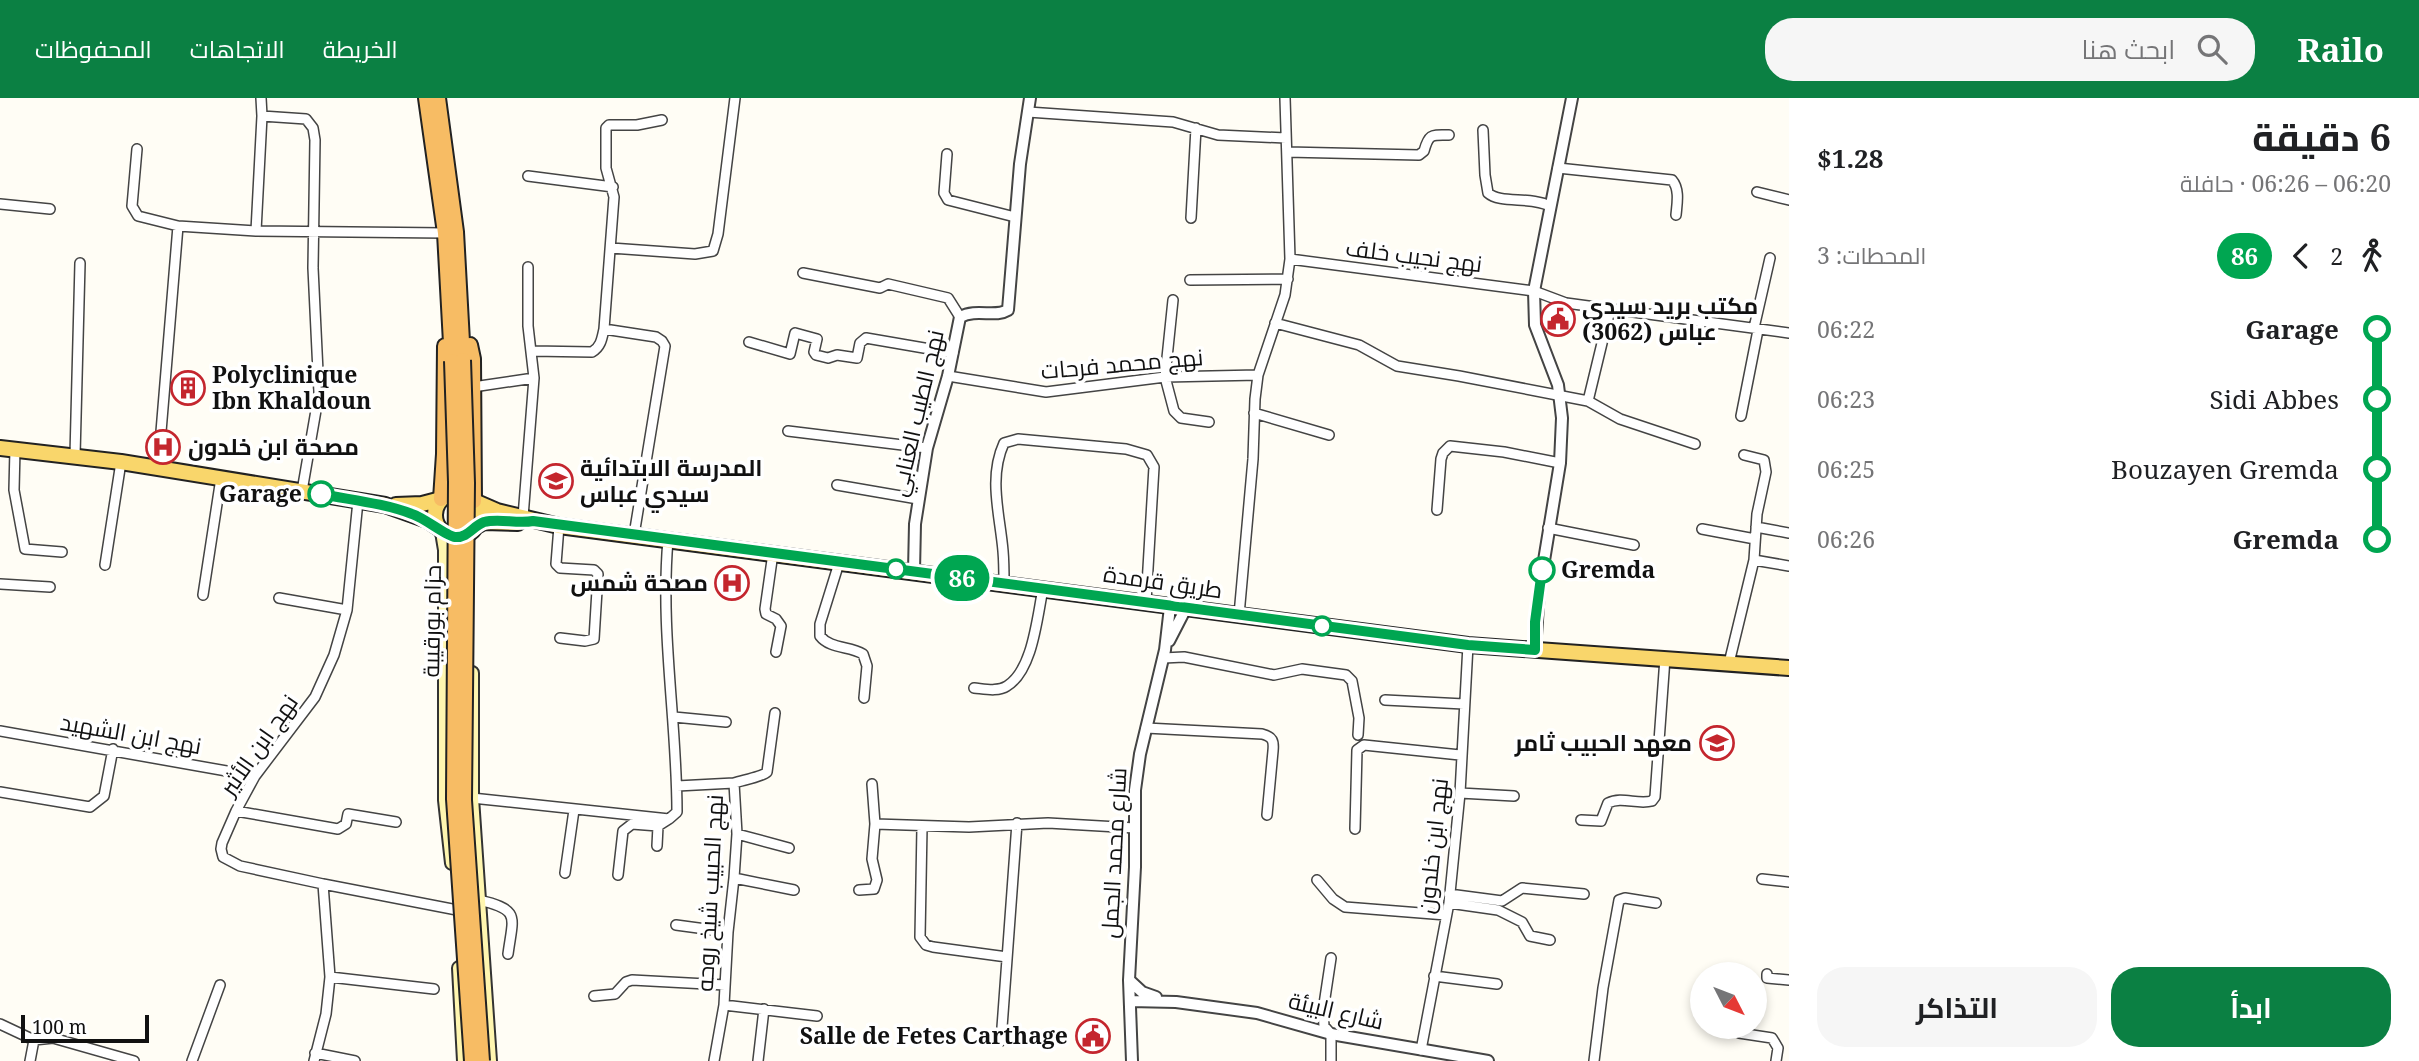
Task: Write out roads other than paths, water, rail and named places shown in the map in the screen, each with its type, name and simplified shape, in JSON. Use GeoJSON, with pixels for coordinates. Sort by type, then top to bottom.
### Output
{"type":"FeatureCollection","features":[{"type":"Feature","properties":{"kind":"highway","name":"حزام بورقيبة"},"geometry":{"type":"LineString","coordinates":[[426,98],[454,280]]}},
{"type":"Feature","properties":{"kind":"highway","name":"حزام بورقيبة"},"geometry":{"type":"LineString","coordinates":[[438,98],[456,232],[454,280],[467,482],[464,800],[482,1061]]}},
{"type":"Feature","properties":{"kind":"highway"},"geometry":{"type":"LineString","coordinates":[[454,280],[472,359],[474,501]]}},
{"type":"Feature","properties":{"kind":"highway"},"geometry":{"type":"LineString","coordinates":[[441,499],[444,473],[444,362],[454,280]]}},
{"type":"Feature","properties":{"kind":"highway","name":"حزام بورقيبة"},"geometry":{"type":"LineString","coordinates":[[458,360],[454,799],[472,1061]]}},
{"type":"Feature","properties":{"kind":"main road"},"geometry":{"type":"LineString","coordinates":[[8,449],[75,455],[384,505],[422,504],[454,492],[462,493],[474,501],[479,514],[473,529],[454,537],[427,520],[384,505]]}},
{"type":"Feature","properties":{"kind":"main road"},"geometry":{"type":"LineString","coordinates":[[441,499],[434,516],[441,530]]}},
{"type":"Feature","properties":{"kind":"main road","name":"طريق قرمدة"},"geometry":{"type":"LineString","coordinates":[[474,501],[497,511],[559,526],[1468,645],[1789,668]]}},
{"type":"Feature","properties":{"kind":"main road","name":"طريق قرمدة"},"geometry":{"type":"LineString","coordinates":[[473,529],[485,522],[522,523],[528,519]]}},
{"type":"Feature","properties":{"kind":"main road","name":"حزام بورقيبة"},"geometry":{"type":"LineString","coordinates":[[473,529],[471,798],[490,1061]]}},
{"type":"Feature","properties":{"kind":"main road","name":"حزام بورقيبة"},"geometry":{"type":"LineString","coordinates":[[441,530],[445,550],[445,800],[457,910],[464,1061]]}},
{"type":"Feature","properties":{"kind":"main road"},"geometry":{"type":"LineString","coordinates":[[445,736],[472,739]]}},
{"type":"Feature","properties":{"kind":"main road"},"geometry":{"type":"LineString","coordinates":[[461,1008],[485,1007]]}},
{"type":"Feature","properties":{"kind":"street"},"geometry":{"type":"LineString","coordinates":[[256,231],[261,98]]}},
{"type":"Feature","properties":{"kind":"street"},"geometry":{"type":"LineString","coordinates":[[611,248],[695,254],[713,251],[718,234],[735,98]]}},
{"type":"Feature","properties":{"kind":"street","name":"نهج الطيب العنابي"},"geometry":{"type":"LineString","coordinates":[[914,571],[918,499],[927,448],[948,376],[960,317],[974,312],[1001,314],[1008,310],[1015,217],[1030,98]]}},
{"type":"Feature","properties":{"kind":"street"},"geometry":{"type":"LineString","coordinates":[[1239,615],[1258,375],[1285,295],[1290,259],[1285,98]]}},
{"type":"Feature","properties":{"kind":"street"},"geometry":{"type":"LineString","coordinates":[[1535,650],[1535,622],[1562,438],[1561,396],[1535,325],[1534,291],[1572,98]]}},
{"type":"Feature","properties":{"kind":"street"},"geometry":{"type":"LineString","coordinates":[[1028,112],[1173,122],[1218,135],[1286,138]]}},
{"type":"Feature","properties":{"kind":"street"},"geometry":{"type":"LineString","coordinates":[[262,116],[306,119],[313,128],[315,140],[313,230],[319,393],[302,491]]}},
{"type":"Feature","properties":{"kind":"street"},"geometry":{"type":"LineString","coordinates":[[532,351],[592,352],[600,344],[604,329],[614,198],[606,168],[606,128],[608,125],[637,125],[662,120]]}},
{"type":"Feature","properties":{"kind":"street"},"geometry":{"type":"LineString","coordinates":[[1191,218],[1196,128]]}},
{"type":"Feature","properties":{"kind":"street"},"geometry":{"type":"LineString","coordinates":[[1483,130],[1485,175],[1490,196],[1537,201],[1550,206]]}},
{"type":"Feature","properties":{"kind":"street"},"geometry":{"type":"LineString","coordinates":[[1287,152],[1419,155],[1424,151],[1427,139],[1449,135]]}},
{"type":"Feature","properties":{"kind":"street"},"geometry":{"type":"LineString","coordinates":[[137,149],[132,206],[136,214],[178,226],[256,231],[445,233]]}},
{"type":"Feature","properties":{"kind":"street"},"geometry":{"type":"LineString","coordinates":[[947,154],[944,193],[948,200],[1015,217]]}},
{"type":"Feature","properties":{"kind":"street"},"geometry":{"type":"LineString","coordinates":[[1559,168],[1672,180],[1677,191],[1676,215]]}},
{"type":"Feature","properties":{"kind":"street"},"geometry":{"type":"LineString","coordinates":[[528,176],[613,187]]}},
{"type":"Feature","properties":{"kind":"street"},"geometry":{"type":"LineString","coordinates":[[1757,192],[1789,200]]}},
{"type":"Feature","properties":{"kind":"street"},"geometry":{"type":"LineString","coordinates":[[0,204],[50,209]]}},
{"type":"Feature","properties":{"kind":"street"},"geometry":{"type":"LineString","coordinates":[[158,468],[178,226]]}},
{"type":"Feature","properties":{"kind":"street"},"geometry":{"type":"LineString","coordinates":[[1741,416],[1770,257]]}},
{"type":"Feature","properties":{"kind":"street","name":"نهج نجيب خلف"},"geometry":{"type":"LineString","coordinates":[[1290,259],[1534,291],[1566,303],[1610,310],[1789,332]]}},
{"type":"Feature","properties":{"kind":"street"},"geometry":{"type":"LineString","coordinates":[[75,455],[79,263]]}},
{"type":"Feature","properties":{"kind":"street"},"geometry":{"type":"LineString","coordinates":[[528,267],[528,326],[534,378],[528,519]]}},
{"type":"Feature","properties":{"kind":"street"},"geometry":{"type":"LineString","coordinates":[[803,273],[880,288],[888,284],[940,295],[948,298],[960,317]]}},
{"type":"Feature","properties":{"kind":"street"},"geometry":{"type":"LineString","coordinates":[[1190,280],[1288,279]]}},
{"type":"Feature","properties":{"kind":"street"},"geometry":{"type":"LineString","coordinates":[[1173,300],[1165,377],[1174,411],[1178,416],[1209,422]]}},
{"type":"Feature","properties":{"kind":"street"},"geometry":{"type":"LineString","coordinates":[[1588,401],[1610,310]]}},
{"type":"Feature","properties":{"kind":"street"},"geometry":{"type":"LineString","coordinates":[[1275,323],[1359,345],[1397,366],[1588,401],[1620,419],[1695,444]]}},
{"type":"Feature","properties":{"kind":"street"},"geometry":{"type":"LineString","coordinates":[[604,329],[656,337],[665,346],[634,535]]}},
{"type":"Feature","properties":{"kind":"street"},"geometry":{"type":"LineString","coordinates":[[748,342],[790,354],[795,333],[817,339],[814,352],[828,358],[837,355],[857,358],[860,343],[866,338],[953,352]]}},
{"type":"Feature","properties":{"kind":"street","name":"نهج محمد فرحات"},"geometry":{"type":"LineString","coordinates":[[948,376],[1046,392],[1165,377],[1258,375]]}},
{"type":"Feature","properties":{"kind":"street"},"geometry":{"type":"LineString","coordinates":[[473,387],[534,378]]}},
{"type":"Feature","properties":{"kind":"street"},"geometry":{"type":"LineString","coordinates":[[1254,413],[1329,435]]}},
{"type":"Feature","properties":{"kind":"street"},"geometry":{"type":"LineString","coordinates":[[788,431],[927,448]]}},
{"type":"Feature","properties":{"kind":"street"},"geometry":{"type":"LineString","coordinates":[[1004,584],[996,478],[1004,443],[1018,439],[1135,450],[1147,455],[1151,460],[1154,479],[1146,602]]}},
{"type":"Feature","properties":{"kind":"street"},"geometry":{"type":"LineString","coordinates":[[1437,510],[1441,459],[1446,448],[1450,446],[1479,448],[1560,463]]}},
{"type":"Feature","properties":{"kind":"street"},"geometry":{"type":"LineString","coordinates":[[8,449],[25,549],[62,552]]}},
{"type":"Feature","properties":{"kind":"street"},"geometry":{"type":"LineString","coordinates":[[1729,663],[1754,560],[1756,527],[1766,465],[1764,460],[1744,455]]}},
{"type":"Feature","properties":{"kind":"street"},"geometry":{"type":"LineString","coordinates":[[105,565],[121,462]]}},
{"type":"Feature","properties":{"kind":"street"},"geometry":{"type":"LineString","coordinates":[[203,595],[221,478]]}},
{"type":"Feature","properties":{"kind":"street"},"geometry":{"type":"LineString","coordinates":[[837,485],[918,499]]}},
{"type":"Feature","properties":{"kind":"street","name":"نهج ابن الأثير"},"geometry":{"type":"LineString","coordinates":[[323,884],[240,866],[223,858],[221,849],[236,811],[255,776],[315,697],[334,655],[347,610],[358,501]]}},
{"type":"Feature","properties":{"kind":"street"},"geometry":{"type":"LineString","coordinates":[[559,526],[556,564],[560,568],[594,570],[598,574],[594,639],[586,641],[560,638]]}},
{"type":"Feature","properties":{"kind":"street"},"geometry":{"type":"LineString","coordinates":[[1756,527],[1789,533]]}},
{"type":"Feature","properties":{"kind":"street"},"geometry":{"type":"LineString","coordinates":[[1548,528],[1634,545]]}},
{"type":"Feature","properties":{"kind":"street"},"geometry":{"type":"LineString","coordinates":[[1702,529],[1755,539]]}},
{"type":"Feature","properties":{"kind":"street"},"geometry":{"type":"LineString","coordinates":[[618,875],[623,831],[632,824],[659,826],[677,813],[674,717],[666,607],[668,540]]}},
{"type":"Feature","properties":{"kind":"street"},"geometry":{"type":"LineString","coordinates":[[773,553],[765,609],[766,614],[781,626],[776,652]]}},
{"type":"Feature","properties":{"kind":"street"},"geometry":{"type":"LineString","coordinates":[[1754,560],[1789,566]]}},
{"type":"Feature","properties":{"kind":"street"},"geometry":{"type":"LineString","coordinates":[[839,563],[820,624],[820,636],[825,642],[863,654],[867,666],[864,698]]}},
{"type":"Feature","properties":{"kind":"street"},"geometry":{"type":"LineString","coordinates":[[0,584],[50,587]]}},
{"type":"Feature","properties":{"kind":"street"},"geometry":{"type":"LineString","coordinates":[[974,688],[998,689],[1007,686],[1018,675],[1026,662],[1043,589]]}},
{"type":"Feature","properties":{"kind":"street"},"geometry":{"type":"LineString","coordinates":[[279,597],[347,610]]}},
{"type":"Feature","properties":{"kind":"street","name":"شارع محمد الجمل"},"geometry":{"type":"LineString","coordinates":[[1132,1061],[1129,980],[1137,769],[1164,654],[1170,607]]}},
{"type":"Feature","properties":{"kind":"street","name":"شارع محمد الجمل"},"geometry":{"type":"LineString","coordinates":[[1164,654],[1186,608]]}},
{"type":"Feature","properties":{"kind":"street","name":"نهج ابن خلدون"},"geometry":{"type":"LineString","coordinates":[[1426,1054],[1434,976],[1449,898],[1460,793],[1468,645]]}},
{"type":"Feature","properties":{"kind":"street"},"geometry":{"type":"LineString","coordinates":[[1164,654],[1274,675],[1302,669],[1346,675],[1352,681],[1359,718],[1358,735]]}},
{"type":"Feature","properties":{"kind":"street"},"geometry":{"type":"LineString","coordinates":[[1581,820],[1601,821],[1608,803],[1613,800],[1646,803],[1655,797],[1665,659]]}},
{"type":"Feature","properties":{"kind":"street"},"geometry":{"type":"LineString","coordinates":[[1385,701],[1464,704]]}},
{"type":"Feature","properties":{"kind":"street"},"geometry":{"type":"LineString","coordinates":[[734,783],[764,776],[767,772],[775,713]]}},
{"type":"Feature","properties":{"kind":"street"},"geometry":{"type":"LineString","coordinates":[[674,717],[726,722]]}},
{"type":"Feature","properties":{"kind":"street"},"geometry":{"type":"LineString","coordinates":[[1146,728],[1262,734],[1270,737],[1273,751],[1267,815]]}},
{"type":"Feature","properties":{"kind":"street","name":"نهج ابن الشهيد"},"geometry":{"type":"LineString","coordinates":[[0,731],[255,776]]}},
{"type":"Feature","properties":{"kind":"street"},"geometry":{"type":"LineString","coordinates":[[1355,829],[1357,750],[1364,745],[1461,755]]}},
{"type":"Feature","properties":{"kind":"street"},"geometry":{"type":"LineString","coordinates":[[0,792],[90,807],[104,796],[113,750]]}},
{"type":"Feature","properties":{"kind":"street","name":"نهج الحبيب شيخ روحه"},"geometry":{"type":"LineString","coordinates":[[677,786],[734,783],[737,834],[734,878],[724,1005],[714,1061]]}},
{"type":"Feature","properties":{"kind":"street"},"geometry":{"type":"LineString","coordinates":[[859,890],[874,889],[876,884],[872,859],[875,824],[872,784]]}},
{"type":"Feature","properties":{"kind":"street"},"geometry":{"type":"LineString","coordinates":[[1460,793],[1514,796]]}},
{"type":"Feature","properties":{"kind":"street"},"geometry":{"type":"LineString","coordinates":[[471,798],[669,819]]}},
{"type":"Feature","properties":{"kind":"street"},"geometry":{"type":"LineString","coordinates":[[565,873],[574,810]]}},
{"type":"Feature","properties":{"kind":"street"},"geometry":{"type":"LineString","coordinates":[[236,811],[338,829],[346,824],[348,814],[396,822]]}},
{"type":"Feature","properties":{"kind":"street"},"geometry":{"type":"LineString","coordinates":[[1001,1041],[1017,823]]}},
{"type":"Feature","properties":{"kind":"street"},"geometry":{"type":"LineString","coordinates":[[875,824],[969,827],[1017,823],[1097,824],[1135,828]]}},
{"type":"Feature","properties":{"kind":"street"},"geometry":{"type":"LineString","coordinates":[[657,846],[659,826]]}},
{"type":"Feature","properties":{"kind":"street"},"geometry":{"type":"LineString","coordinates":[[922,827],[919,937],[926,945],[933,947],[1007,957]]}},
{"type":"Feature","properties":{"kind":"street"},"geometry":{"type":"LineString","coordinates":[[737,834],[789,848]]}},
{"type":"Feature","properties":{"kind":"street"},"geometry":{"type":"LineString","coordinates":[[734,878],[794,890]]}},
{"type":"Feature","properties":{"kind":"street"},"geometry":{"type":"LineString","coordinates":[[1762,879],[1789,883]]}},
{"type":"Feature","properties":{"kind":"street"},"geometry":{"type":"LineString","coordinates":[[1317,880],[1333,899],[1345,907],[1446,915]]}},
{"type":"Feature","properties":{"kind":"street"},"geometry":{"type":"LineString","coordinates":[[355,1061],[314,1057],[326,1014],[330,978],[323,884],[457,910]]}},
{"type":"Feature","properties":{"kind":"street"},"geometry":{"type":"LineString","coordinates":[[1449,898],[1502,901],[1522,888],[1584,894]]}},
{"type":"Feature","properties":{"kind":"street"},"geometry":{"type":"LineString","coordinates":[[1449,898],[1498,910],[1522,922],[1530,936],[1550,940]]}},
{"type":"Feature","properties":{"kind":"street"},"geometry":{"type":"LineString","coordinates":[[1594,1061],[1603,988],[1619,900],[1625,898],[1656,903]]}},
{"type":"Feature","properties":{"kind":"street"},"geometry":{"type":"LineString","coordinates":[[479,900],[508,910],[511,927],[508,954]]}},
{"type":"Feature","properties":{"kind":"street"},"geometry":{"type":"LineString","coordinates":[[677,925],[728,932]]}},
{"type":"Feature","properties":{"kind":"street"},"geometry":{"type":"LineString","coordinates":[[1331,958],[1323,1011],[1325,1026],[1331,1034],[1331,1061]]}},
{"type":"Feature","properties":{"kind":"street"},"geometry":{"type":"LineString","coordinates":[[1434,976],[1497,984]]}},
{"type":"Feature","properties":{"kind":"street"},"geometry":{"type":"LineString","coordinates":[[330,978],[434,989]]}},
{"type":"Feature","properties":{"kind":"street"},"geometry":{"type":"LineString","coordinates":[[1768,978],[1789,980]]}},
{"type":"Feature","properties":{"kind":"street"},"geometry":{"type":"LineString","coordinates":[[594,996],[615,994],[626,982],[632,980],[726,985]]}},
{"type":"Feature","properties":{"kind":"street"},"geometry":{"type":"LineString","coordinates":[[1129,980],[1142,992],[1157,999]]}},
{"type":"Feature","properties":{"kind":"street"},"geometry":{"type":"LineString","coordinates":[[191,1061],[220,985]]}},
{"type":"Feature","properties":{"kind":"street","name":"شارع البيئة"},"geometry":{"type":"LineString","coordinates":[[1130,998],[1157,999],[1257,1013],[1331,1034],[1426,1054],[1488,1061]]}},
{"type":"Feature","properties":{"kind":"street"},"geometry":{"type":"LineString","coordinates":[[1131,1021],[1145,1006],[1157,999]]}},
{"type":"Feature","properties":{"kind":"street"},"geometry":{"type":"LineString","coordinates":[[724,1005],[817,1016]]}},
{"type":"Feature","properties":{"kind":"street"},"geometry":{"type":"LineString","coordinates":[[758,1061],[764,1009]]}},
{"type":"Feature","properties":{"kind":"street"},"geometry":{"type":"LineString","coordinates":[[0,1024],[34,1040],[53,1038],[134,1061]]}},
{"type":"Feature","properties":{"kind":"street"},"geometry":{"type":"LineString","coordinates":[[1768,1037],[1772,1038],[1778,1048],[1776,1061]]}},
{"type":"Feature","properties":{"kind":"street"},"geometry":{"type":"LineString","coordinates":[[30,1061],[34,1040]]}},
{"type":"Feature","properties":{"kind":"place","name":"مكتب بريد سيدي عباس (3062)"},"geometry":{"type":"Point","coordinates":[1558,319]}},
{"type":"Feature","properties":{"kind":"place","name":"Polyclinique Ibn Khaldoun"},"geometry":{"type":"Point","coordinates":[188,388]}},
{"type":"Feature","properties":{"kind":"place","name":"مصحة ابن خلدون"},"geometry":{"type":"Point","coordinates":[163,447]}},
{"type":"Feature","properties":{"kind":"place","name":"المدرسة الابتدائية سيدي عباس"},"geometry":{"type":"Point","coordinates":[556,481]}},
{"type":"Feature","properties":{"kind":"place","name":"Garage"},"geometry":{"type":"Point","coordinates":[321,494]}},
{"type":"Feature","properties":{"kind":"place","name":"Gremda"},"geometry":{"type":"Point","coordinates":[1542,570]}},
{"type":"Feature","properties":{"kind":"place","name":"مصحة شمس"},"geometry":{"type":"Point","coordinates":[732,583]}},
{"type":"Feature","properties":{"kind":"place","name":"معهد الحبيب ثامر"},"geometry":{"type":"Point","coordinates":[1717,743]}},
{"type":"Feature","properties":{"kind":"place","name":"Salle de Fetes Carthage"},"geometry":{"type":"Point","coordinates":[1093,1036]}}]}
